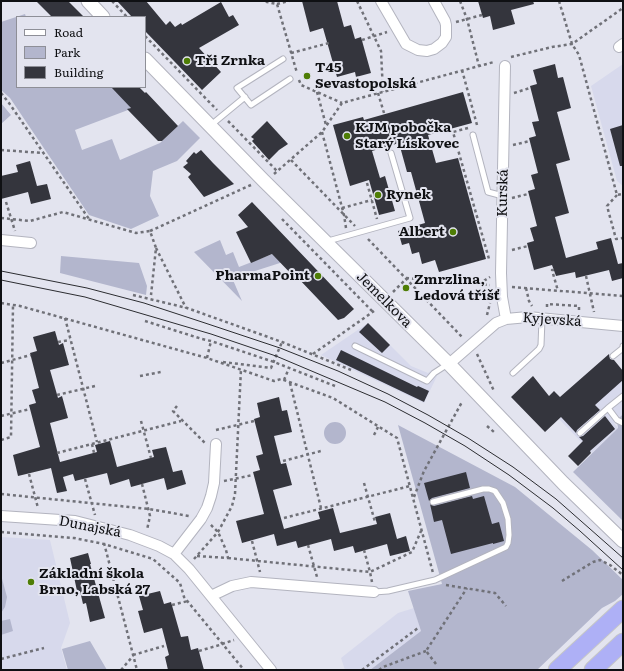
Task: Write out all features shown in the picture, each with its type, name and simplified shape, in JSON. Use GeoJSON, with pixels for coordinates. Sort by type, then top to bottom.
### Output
{"type":"FeatureCollection","features":[{"type":"Feature","properties":{"kind":"highway"},"geometry":{"type":"LineString","coordinates":[[557,670],[623,609]]}},
{"type":"Feature","properties":{"kind":"highway"},"geometry":{"type":"LineString","coordinates":[[593,670],[623,642]]}},
{"type":"Feature","properties":{"kind":"street"},"geometry":{"type":"LineString","coordinates":[[88,1],[102,16]]}},
{"type":"Feature","properties":{"kind":"street"},"geometry":{"type":"LineString","coordinates":[[381,1],[406,44],[411,48],[427,51],[434,49],[442,43],[446,37],[444,17],[434,1]]}},
{"type":"Feature","properties":{"kind":"street","name":"Jemelkova"},"geometry":{"type":"LineString","coordinates":[[146,60],[325,242],[448,364],[563,483],[623,541]]}},
{"type":"Feature","properties":{"kind":"street","name":"Kurská"},"geometry":{"type":"LineString","coordinates":[[504,61],[507,197],[501,286],[503,310],[506,319]]}},
{"type":"Feature","properties":{"kind":"street"},"geometry":{"type":"LineString","coordinates":[[1,240],[31,243]]}},
{"type":"Feature","properties":{"kind":"street","name":"Kyjevská"},"geometry":{"type":"LineString","coordinates":[[448,364],[496,323],[506,319],[516,317],[623,326]]}},
{"type":"Feature","properties":{"kind":"street"},"geometry":{"type":"LineString","coordinates":[[174,554],[201,519],[207,508],[214,483],[211,444]]}},
{"type":"Feature","properties":{"kind":"street","name":"Dunajská"},"geometry":{"type":"LineString","coordinates":[[1,516],[75,521],[130,535],[174,554],[189,569],[271,670]]}},
{"type":"Feature","properties":{"kind":"street"},"geometry":{"type":"LineString","coordinates":[[211,596],[241,583],[263,582],[374,592]]}},
{"type":"Feature","properties":{"kind":"lane"},"geometry":{"type":"LineString","coordinates":[[283,59],[237,88],[251,105],[290,79]]}},
{"type":"Feature","properties":{"kind":"lane"},"geometry":{"type":"LineString","coordinates":[[210,126],[244,97]]}},
{"type":"Feature","properties":{"kind":"lane"},"geometry":{"type":"LineString","coordinates":[[473,135],[488,192],[507,197]]}},
{"type":"Feature","properties":{"kind":"lane"},"geometry":{"type":"LineString","coordinates":[[325,242],[410,218],[391,153]]}},
{"type":"Feature","properties":{"kind":"lane"},"geometry":{"type":"LineString","coordinates":[[513,372],[539,349],[541,345],[542,319]]}},
{"type":"Feature","properties":{"kind":"lane"},"geometry":{"type":"LineString","coordinates":[[355,346],[427,381],[434,373],[448,364]]}},
{"type":"Feature","properties":{"kind":"lane"},"geometry":{"type":"LineString","coordinates":[[613,356],[623,348],[623,346]]}},
{"type":"Feature","properties":{"kind":"lane"},"geometry":{"type":"LineString","coordinates":[[580,433],[623,396]]}},
{"type":"Feature","properties":{"kind":"lane"},"geometry":{"type":"LineString","coordinates":[[608,408],[617,420],[623,424]]}},
{"type":"Feature","properties":{"kind":"lane"},"geometry":{"type":"LineString","coordinates":[[374,592],[388,591],[435,580],[506,547],[509,535],[508,519],[503,503],[495,492],[489,489],[433,502]]}},
{"type":"Feature","properties":{"kind":"path"},"geometry":{"type":"LineString","coordinates":[[112,1],[126,16]]}},
{"type":"Feature","properties":{"kind":"path"},"geometry":{"type":"LineString","coordinates":[[266,1],[277,4],[289,1]]}},
{"type":"Feature","properties":{"kind":"path"},"geometry":{"type":"LineString","coordinates":[[357,1],[381,51],[383,92]]}},
{"type":"Feature","properties":{"kind":"path"},"geometry":{"type":"LineString","coordinates":[[460,1],[467,19],[480,66]]}},
{"type":"Feature","properties":{"kind":"path"},"geometry":{"type":"LineString","coordinates":[[559,1],[572,44],[579,55],[617,195]]}},
{"type":"Feature","properties":{"kind":"path"},"geometry":{"type":"LineString","coordinates":[[277,4],[301,85],[342,103],[462,70],[504,61],[552,47],[572,44],[623,8]]}},
{"type":"Feature","properties":{"kind":"path"},"geometry":{"type":"LineString","coordinates":[[446,25],[482,15]]}},
{"type":"Feature","properties":{"kind":"path"},"geometry":{"type":"LineString","coordinates":[[362,40],[397,29]]}},
{"type":"Feature","properties":{"kind":"path"},"geometry":{"type":"LineString","coordinates":[[146,37],[218,111]]}},
{"type":"Feature","properties":{"kind":"path"},"geometry":{"type":"LineString","coordinates":[[291,53],[329,43]]}},
{"type":"Feature","properties":{"kind":"path"},"geometry":{"type":"LineString","coordinates":[[462,70],[477,125],[453,132],[489,260]]}},
{"type":"Feature","properties":{"kind":"path"},"geometry":{"type":"LineString","coordinates":[[514,93],[530,88]]}},
{"type":"Feature","properties":{"kind":"path"},"geometry":{"type":"LineString","coordinates":[[317,92],[326,125]]}},
{"type":"Feature","properties":{"kind":"path"},"geometry":{"type":"LineString","coordinates":[[1,94],[10,102],[89,219]]}},
{"type":"Feature","properties":{"kind":"path"},"geometry":{"type":"LineString","coordinates":[[378,94],[384,113]]}},
{"type":"Feature","properties":{"kind":"path"},"geometry":{"type":"LineString","coordinates":[[226,119],[278,172],[322,132],[342,103]]}},
{"type":"Feature","properties":{"kind":"path"},"geometry":{"type":"LineString","coordinates":[[322,132],[344,215],[346,229]]}},
{"type":"Feature","properties":{"kind":"path"},"geometry":{"type":"LineString","coordinates":[[513,146],[530,141]]}},
{"type":"Feature","properties":{"kind":"path"},"geometry":{"type":"LineString","coordinates":[[1,150],[44,153]]}},
{"type":"Feature","properties":{"kind":"path"},"geometry":{"type":"LineString","coordinates":[[291,160],[356,227]]}},
{"type":"Feature","properties":{"kind":"path"},"geometry":{"type":"LineString","coordinates":[[367,183],[379,227]]}},
{"type":"Feature","properties":{"kind":"path"},"geometry":{"type":"LineString","coordinates":[[1,218],[30,221],[63,212],[136,233],[150,231],[250,185],[254,191]]}},
{"type":"Feature","properties":{"kind":"path"},"geometry":{"type":"LineString","coordinates":[[507,197],[528,194]]}},
{"type":"Feature","properties":{"kind":"path"},"geometry":{"type":"LineString","coordinates":[[623,194],[617,195],[607,206],[616,240],[623,238]]}},
{"type":"Feature","properties":{"kind":"path"},"geometry":{"type":"LineString","coordinates":[[342,208],[372,200]]}},
{"type":"Feature","properties":{"kind":"path"},"geometry":{"type":"LineString","coordinates":[[6,202],[18,241]]}},
{"type":"Feature","properties":{"kind":"path"},"geometry":{"type":"LineString","coordinates":[[281,218],[373,312]]}},
{"type":"Feature","properties":{"kind":"path"},"geometry":{"type":"LineString","coordinates":[[150,231],[156,248],[187,308]]}},
{"type":"Feature","properties":{"kind":"path"},"geometry":{"type":"LineString","coordinates":[[366,237],[465,339]]}},
{"type":"Feature","properties":{"kind":"path"},"geometry":{"type":"LineString","coordinates":[[511,250],[528,246]]}},
{"type":"Feature","properties":{"kind":"path"},"geometry":{"type":"LineString","coordinates":[[151,295],[156,248]]}},
{"type":"Feature","properties":{"kind":"path"},"geometry":{"type":"LineString","coordinates":[[554,270],[552,270],[558,291]]}},
{"type":"Feature","properties":{"kind":"path"},"geometry":{"type":"LineString","coordinates":[[479,284],[493,275]]}},
{"type":"Feature","properties":{"kind":"path"},"geometry":{"type":"LineString","coordinates":[[586,276],[597,324]]}},
{"type":"Feature","properties":{"kind":"path"},"geometry":{"type":"LineString","coordinates":[[391,293],[406,278],[495,285]]}},
{"type":"Feature","properties":{"kind":"path"},"geometry":{"type":"LineString","coordinates":[[491,285],[491,292]]}},
{"type":"Feature","properties":{"kind":"path"},"geometry":{"type":"LineString","coordinates":[[508,286],[623,296]]}},
{"type":"Feature","properties":{"kind":"path"},"geometry":{"type":"LineString","coordinates":[[526,288],[531,304],[534,307]]}},
{"type":"Feature","properties":{"kind":"path"},"geometry":{"type":"LineString","coordinates":[[133,295],[187,308],[282,342],[351,370]]}},
{"type":"Feature","properties":{"kind":"path"},"geometry":{"type":"LineString","coordinates":[[484,318],[489,309],[490,298]]}},
{"type":"Feature","properties":{"kind":"path"},"geometry":{"type":"LineString","coordinates":[[1,303],[65,318],[207,358],[274,381],[281,379],[333,398],[397,438],[436,583],[495,593],[506,606]]}},
{"type":"Feature","properties":{"kind":"path"},"geometry":{"type":"LineString","coordinates":[[540,307],[547,308],[547,304],[579,306],[579,310]]}},
{"type":"Feature","properties":{"kind":"path"},"geometry":{"type":"LineString","coordinates":[[1,440],[11,437],[13,305]]}},
{"type":"Feature","properties":{"kind":"path"},"geometry":{"type":"LineString","coordinates":[[312,354],[378,307]]}},
{"type":"Feature","properties":{"kind":"path"},"geometry":{"type":"LineString","coordinates":[[65,318],[97,442]]}},
{"type":"Feature","properties":{"kind":"path"},"geometry":{"type":"LineString","coordinates":[[145,321],[274,362],[335,386]]}},
{"type":"Feature","properties":{"kind":"path"},"geometry":{"type":"LineString","coordinates":[[462,336],[468,332]]}},
{"type":"Feature","properties":{"kind":"path"},"geometry":{"type":"LineString","coordinates":[[58,342],[70,340]]}},
{"type":"Feature","properties":{"kind":"path"},"geometry":{"type":"LineString","coordinates":[[207,358],[211,341]]}},
{"type":"Feature","properties":{"kind":"path"},"geometry":{"type":"LineString","coordinates":[[214,361],[271,368],[282,342]]}},
{"type":"Feature","properties":{"kind":"path"},"geometry":{"type":"LineString","coordinates":[[476,351],[495,393]]}},
{"type":"Feature","properties":{"kind":"path"},"geometry":{"type":"LineString","coordinates":[[1,363],[31,355]]}},
{"type":"Feature","properties":{"kind":"path"},"geometry":{"type":"LineString","coordinates":[[284,380],[289,368]]}},
{"type":"Feature","properties":{"kind":"path"},"geometry":{"type":"LineString","coordinates":[[193,562],[218,532],[232,506],[235,494],[237,478],[241,369]]}},
{"type":"Feature","properties":{"kind":"path"},"geometry":{"type":"LineString","coordinates":[[140,376],[161,372]]}},
{"type":"Feature","properties":{"kind":"path"},"geometry":{"type":"LineString","coordinates":[[290,383],[321,508]]}},
{"type":"Feature","properties":{"kind":"path"},"geometry":{"type":"LineString","coordinates":[[57,395],[95,386]]}},
{"type":"Feature","properties":{"kind":"path"},"geometry":{"type":"LineString","coordinates":[[413,498],[424,470],[462,402]]}},
{"type":"Feature","properties":{"kind":"path"},"geometry":{"type":"LineString","coordinates":[[177,406],[173,411],[181,421],[211,444]]}},
{"type":"Feature","properties":{"kind":"path"},"geometry":{"type":"LineString","coordinates":[[1,416],[30,409]]}},
{"type":"Feature","properties":{"kind":"path"},"geometry":{"type":"LineString","coordinates":[[141,421],[151,458]]}},
{"type":"Feature","properties":{"kind":"path"},"geometry":{"type":"LineString","coordinates":[[57,453],[181,421]]}},
{"type":"Feature","properties":{"kind":"path"},"geometry":{"type":"LineString","coordinates":[[216,430],[254,422]]}},
{"type":"Feature","properties":{"kind":"path"},"geometry":{"type":"LineString","coordinates":[[374,435],[378,426]]}},
{"type":"Feature","properties":{"kind":"path"},"geometry":{"type":"LineString","coordinates":[[92,444],[94,453]]}},
{"type":"Feature","properties":{"kind":"path"},"geometry":{"type":"LineString","coordinates":[[283,461],[321,451]]}},
{"type":"Feature","properties":{"kind":"path"},"geometry":{"type":"LineString","coordinates":[[28,474],[41,518]]}},
{"type":"Feature","properties":{"kind":"path"},"geometry":{"type":"LineString","coordinates":[[214,483],[253,474]]}},
{"type":"Feature","properties":{"kind":"path"},"geometry":{"type":"LineString","coordinates":[[85,478],[137,670]]}},
{"type":"Feature","properties":{"kind":"path"},"geometry":{"type":"LineString","coordinates":[[364,483],[375,522]]}},
{"type":"Feature","properties":{"kind":"path"},"geometry":{"type":"LineString","coordinates":[[142,484],[149,509],[149,523],[143,540]]}},
{"type":"Feature","properties":{"kind":"path"},"geometry":{"type":"LineString","coordinates":[[284,518],[410,486]]}},
{"type":"Feature","properties":{"kind":"path"},"geometry":{"type":"LineString","coordinates":[[1,494],[149,509],[194,517]]}},
{"type":"Feature","properties":{"kind":"path"},"geometry":{"type":"LineString","coordinates":[[207,521],[218,532],[228,558]]}},
{"type":"Feature","properties":{"kind":"path"},"geometry":{"type":"LineString","coordinates":[[197,556],[370,572],[412,552],[422,530]]}},
{"type":"Feature","properties":{"kind":"path"},"geometry":{"type":"LineString","coordinates":[[1,532],[74,538],[104,544],[153,559],[180,583],[184,597],[244,670]]}},
{"type":"Feature","properties":{"kind":"path"},"geometry":{"type":"LineString","coordinates":[[252,540],[263,582]]}},
{"type":"Feature","properties":{"kind":"path"},"geometry":{"type":"LineString","coordinates":[[308,545],[320,587]]}},
{"type":"Feature","properties":{"kind":"path"},"geometry":{"type":"LineString","coordinates":[[364,550],[374,592]]}},
{"type":"Feature","properties":{"kind":"path"},"geometry":{"type":"LineString","coordinates":[[562,581],[593,562],[600,560],[610,564],[623,575]]}},
{"type":"Feature","properties":{"kind":"path"},"geometry":{"type":"LineString","coordinates":[[379,670],[383,667],[426,652],[467,588]]}},
{"type":"Feature","properties":{"kind":"path"},"geometry":{"type":"LineString","coordinates":[[172,605],[188,601]]}},
{"type":"Feature","properties":{"kind":"path"},"geometry":{"type":"LineString","coordinates":[[362,670],[418,628]]}},
{"type":"Feature","properties":{"kind":"path"},"geometry":{"type":"LineString","coordinates":[[199,651],[223,644]]}},
{"type":"Feature","properties":{"kind":"path"},"geometry":{"type":"LineString","coordinates":[[121,670],[133,655],[164,646]]}},
{"type":"Feature","properties":{"kind":"path"},"geometry":{"type":"LineString","coordinates":[[1,659],[44,648]]}},
{"type":"Feature","properties":{"kind":"path"},"geometry":{"type":"LineString","coordinates":[[426,652],[436,664]]}},
{"type":"Feature","properties":{"kind":"shaded area"},"geometry":{"type":"Polygon","coordinates":[[[623,64],[623,186],[617,181],[591,86],[623,64]]]}},
{"type":"Feature","properties":{"kind":"shaded area"},"geometry":{"type":"Polygon","coordinates":[[[368,323],[411,366],[428,373],[432,370],[437,376],[424,403],[321,355],[368,323]]]}},
{"type":"Feature","properties":{"kind":"shaded area"},"geometry":{"type":"Polygon","coordinates":[[[618,366],[623,371],[623,414],[614,423],[618,428],[592,453],[559,419],[618,366]]]}},
{"type":"Feature","properties":{"kind":"shaded area","name":"Základní škola Brno, Labská 27"},"geometry":{"type":"Polygon","coordinates":[[[1,537],[50,540],[70,623],[61,648],[67,670],[1,670],[1,537]]]}},
{"type":"Feature","properties":{"kind":"shaded area"},"geometry":{"type":"Polygon","coordinates":[[[414,608],[421,631],[370,670],[345,670],[341,658],[398,613],[414,608]]]}},
{"type":"Feature","properties":{"kind":"green space"},"geometry":{"type":"Polygon","coordinates":[[[16,17],[16,88],[112,88],[132,106],[128,110],[75,130],[82,150],[112,139],[120,160],[160,143],[183,121],[200,138],[177,161],[153,171],[150,196],[159,216],[131,229],[89,215],[10,98],[1,90],[1,22],[16,17]]]}},
{"type":"Feature","properties":{"kind":"green space"},"geometry":{"type":"Polygon","coordinates":[[[1,103],[11,115],[1,124],[1,103]]]}},
{"type":"Feature","properties":{"kind":"green space"},"geometry":{"type":"Polygon","coordinates":[[[220,240],[226,255],[233,252],[239,267],[275,253],[283,262],[233,280],[242,301],[194,252],[220,240]]]}},
{"type":"Feature","properties":{"kind":"green space"},"geometry":{"type":"Polygon","coordinates":[[[61,256],[139,263],[147,286],[146,295],[60,273],[61,256]]]}},
{"type":"Feature","properties":{"kind":"green space"},"geometry":{"type":"Polygon","coordinates":[[[623,414],[623,521],[573,472],[618,428],[617,420],[623,414]]]}},
{"type":"Feature","properties":{"kind":"green space"},"geometry":{"type":"Polygon","coordinates":[[[335,422],[343,425],[346,433],[343,441],[335,444],[327,441],[324,433],[327,425],[335,422]]]}},
{"type":"Feature","properties":{"kind":"green space"},"geometry":{"type":"Polygon","coordinates":[[[398,425],[515,487],[592,550],[623,580],[623,594],[615,601],[602,608],[537,670],[370,670],[421,631],[408,591],[442,584],[398,425]]]}},
{"type":"Feature","properties":{"kind":"green space"},"geometry":{"type":"Polygon","coordinates":[[[1,575],[7,597],[5,607],[1,613],[1,575]]]}},
{"type":"Feature","properties":{"kind":"green space"},"geometry":{"type":"Polygon","coordinates":[[[10,619],[13,631],[1,635],[1,621],[10,619]]]}},
{"type":"Feature","properties":{"kind":"green space"},"geometry":{"type":"Polygon","coordinates":[[[90,641],[107,670],[68,670],[62,649],[90,641]]]}},
{"type":"Feature","properties":{"kind":"building"},"geometry":{"type":"Polygon","coordinates":[[[36,1],[68,1],[83,16],[51,16],[36,1]]]}},
{"type":"Feature","properties":{"kind":"building"},"geometry":{"type":"Polygon","coordinates":[[[117,1],[146,1],[166,25],[170,21],[175,27],[181,23],[182,25],[221,2],[229,17],[233,15],[239,25],[199,48],[221,72],[202,90],[146,32],[146,16],[131,16],[117,1]]]}},
{"type":"Feature","properties":{"kind":"building"},"geometry":{"type":"Polygon","coordinates":[[[302,1],[337,1],[344,27],[351,25],[355,39],[361,37],[371,73],[356,77],[355,72],[337,77],[323,28],[310,32],[302,1]]]}},
{"type":"Feature","properties":{"kind":"building"},"geometry":{"type":"Polygon","coordinates":[[[478,1],[533,1],[534,4],[511,10],[515,24],[493,30],[490,16],[483,18],[478,1]]]}},
{"type":"Feature","properties":{"kind":"building"},"geometry":{"type":"Polygon","coordinates":[[[555,64],[558,78],[563,77],[571,108],[557,112],[570,160],[556,164],[569,213],[555,217],[566,258],[598,249],[596,242],[611,238],[618,264],[623,263],[623,278],[612,281],[609,270],[576,278],[575,272],[556,276],[552,265],[534,270],[527,243],[534,241],[530,228],[537,226],[528,191],[535,189],[531,175],[538,173],[529,138],[536,136],[532,122],[539,121],[530,86],[537,84],[533,70],[555,64]]]}},
{"type":"Feature","properties":{"kind":"building"},"geometry":{"type":"Polygon","coordinates":[[[112,88],[140,88],[145,93],[146,92],[178,126],[162,141],[158,141],[127,109],[131,108],[112,88]]]}},
{"type":"Feature","properties":{"kind":"building"},"geometry":{"type":"Polygon","coordinates":[[[463,92],[472,123],[428,135],[436,163],[458,158],[486,259],[439,272],[435,260],[422,264],[419,252],[412,254],[409,243],[402,245],[398,231],[425,223],[411,172],[407,172],[399,143],[372,151],[380,178],[385,176],[395,211],[379,215],[369,180],[350,186],[333,125],[363,117],[364,120],[463,92]]]}},
{"type":"Feature","properties":{"kind":"building"},"geometry":{"type":"Polygon","coordinates":[[[267,121],[288,144],[279,150],[269,160],[252,141],[254,139],[251,137],[267,121]]]}},
{"type":"Feature","properties":{"kind":"building"},"geometry":{"type":"Polygon","coordinates":[[[623,125],[623,166],[620,166],[610,129],[623,125]]]}},
{"type":"Feature","properties":{"kind":"building"},"geometry":{"type":"Polygon","coordinates":[[[201,150],[234,184],[204,197],[188,177],[191,174],[183,167],[188,163],[186,161],[194,152],[196,154],[201,150]]]}},
{"type":"Feature","properties":{"kind":"building"},"geometry":{"type":"Polygon","coordinates":[[[30,161],[37,186],[47,184],[51,199],[31,204],[28,192],[1,199],[1,176],[18,172],[16,165],[30,161]]]}},
{"type":"Feature","properties":{"kind":"building"},"geometry":{"type":"Polygon","coordinates":[[[252,202],[354,309],[344,318],[338,320],[298,278],[296,279],[272,254],[251,263],[236,232],[248,227],[238,215],[252,202]]]}},
{"type":"Feature","properties":{"kind":"building"},"geometry":{"type":"Polygon","coordinates":[[[368,323],[390,345],[382,353],[359,332],[368,323]]]}},
{"type":"Feature","properties":{"kind":"building"},"geometry":{"type":"Polygon","coordinates":[[[55,331],[59,345],[63,343],[69,365],[50,370],[58,398],[62,396],[68,418],[50,423],[60,462],[97,452],[95,445],[110,441],[117,467],[154,457],[152,450],[166,447],[173,472],[182,470],[186,484],[167,490],[164,478],[131,487],[129,479],[110,485],[107,473],[75,481],[73,474],[63,477],[67,491],[57,493],[51,468],[18,476],[13,455],[40,447],[29,405],[36,403],[32,390],[39,388],[30,353],[37,351],[33,337],[55,331]]]}},
{"type":"Feature","properties":{"kind":"building"},"geometry":{"type":"Polygon","coordinates":[[[341,350],[417,387],[418,386],[429,391],[424,402],[336,360],[341,350]]]}},
{"type":"Feature","properties":{"kind":"building"},"geometry":{"type":"Polygon","coordinates":[[[609,354],[610,359],[614,360],[623,371],[623,380],[595,405],[600,410],[577,430],[576,433],[561,417],[545,432],[511,397],[533,376],[549,396],[554,391],[560,397],[609,354]]]}},
{"type":"Feature","properties":{"kind":"building"},"geometry":{"type":"Polygon","coordinates":[[[279,397],[282,411],[287,410],[292,432],[274,436],[281,464],[286,463],[292,485],[273,490],[284,529],[320,519],[318,512],[333,508],[340,533],[377,524],[375,517],[390,513],[397,539],[406,536],[410,551],[390,556],[387,544],[355,553],[353,546],[334,551],[331,539],[298,548],[296,541],[277,546],[274,534],[242,543],[236,521],[264,514],[253,472],[260,470],[256,456],[263,454],[254,419],[260,417],[257,403],[279,397]]]}},
{"type":"Feature","properties":{"kind":"building"},"geometry":{"type":"Polygon","coordinates":[[[605,416],[615,429],[590,451],[591,453],[578,466],[568,456],[583,441],[579,437],[583,436],[605,416]]]}},
{"type":"Feature","properties":{"kind":"building"},"geometry":{"type":"Polygon","coordinates":[[[466,472],[470,488],[432,498],[429,501],[424,483],[466,472]]]}},
{"type":"Feature","properties":{"kind":"building"},"geometry":{"type":"Polygon","coordinates":[[[472,496],[473,499],[484,496],[492,524],[499,522],[504,541],[451,554],[442,520],[434,522],[430,504],[434,506],[472,496]]]}},
{"type":"Feature","properties":{"kind":"building"},"geometry":{"type":"Polygon","coordinates":[[[88,553],[105,618],[90,622],[86,603],[83,604],[80,591],[77,591],[70,558],[88,553]]]}},
{"type":"Feature","properties":{"kind":"building"},"geometry":{"type":"Polygon","coordinates":[[[160,591],[164,604],[171,602],[181,637],[188,636],[191,650],[198,648],[204,670],[168,670],[165,657],[169,655],[162,628],[144,633],[138,611],[143,610],[139,596],[160,591]]]}},
{"type":"Feature","properties":{"kind":"tram line"},"geometry":{"type":"LineString","coordinates":[[1,271],[87,288],[144,303],[280,348],[338,371],[388,394],[468,438],[513,467],[556,499],[623,558]]}},
{"type":"Feature","properties":{"kind":"tram line"},"geometry":{"type":"LineString","coordinates":[[1,280],[85,297],[211,334],[276,356],[385,402],[465,446],[509,475],[553,508],[623,570]]}},
{"type":"Feature","properties":{"kind":"place","name":"Tři Zrnka"},"geometry":{"type":"Point","coordinates":[187,61]}},
{"type":"Feature","properties":{"kind":"place","name":"T45 Sevastopolská"},"geometry":{"type":"Point","coordinates":[307,76]}},
{"type":"Feature","properties":{"kind":"place","name":"KJM pobočka Starý Lískovec"},"geometry":{"type":"Point","coordinates":[347,136]}},
{"type":"Feature","properties":{"kind":"place","name":"Rynek"},"geometry":{"type":"Point","coordinates":[378,195]}},
{"type":"Feature","properties":{"kind":"place","name":"Albert"},"geometry":{"type":"Point","coordinates":[453,232]}},
{"type":"Feature","properties":{"kind":"place","name":"PharmaPoint"},"geometry":{"type":"Point","coordinates":[318,276]}},
{"type":"Feature","properties":{"kind":"place","name":"Zmrzlina, Ledová tříšť"},"geometry":{"type":"Point","coordinates":[406,288]}},
{"type":"Feature","properties":{"kind":"place","name":"Základní škola Brno, Labská 27"},"geometry":{"type":"Point","coordinates":[31,582]}}]}
